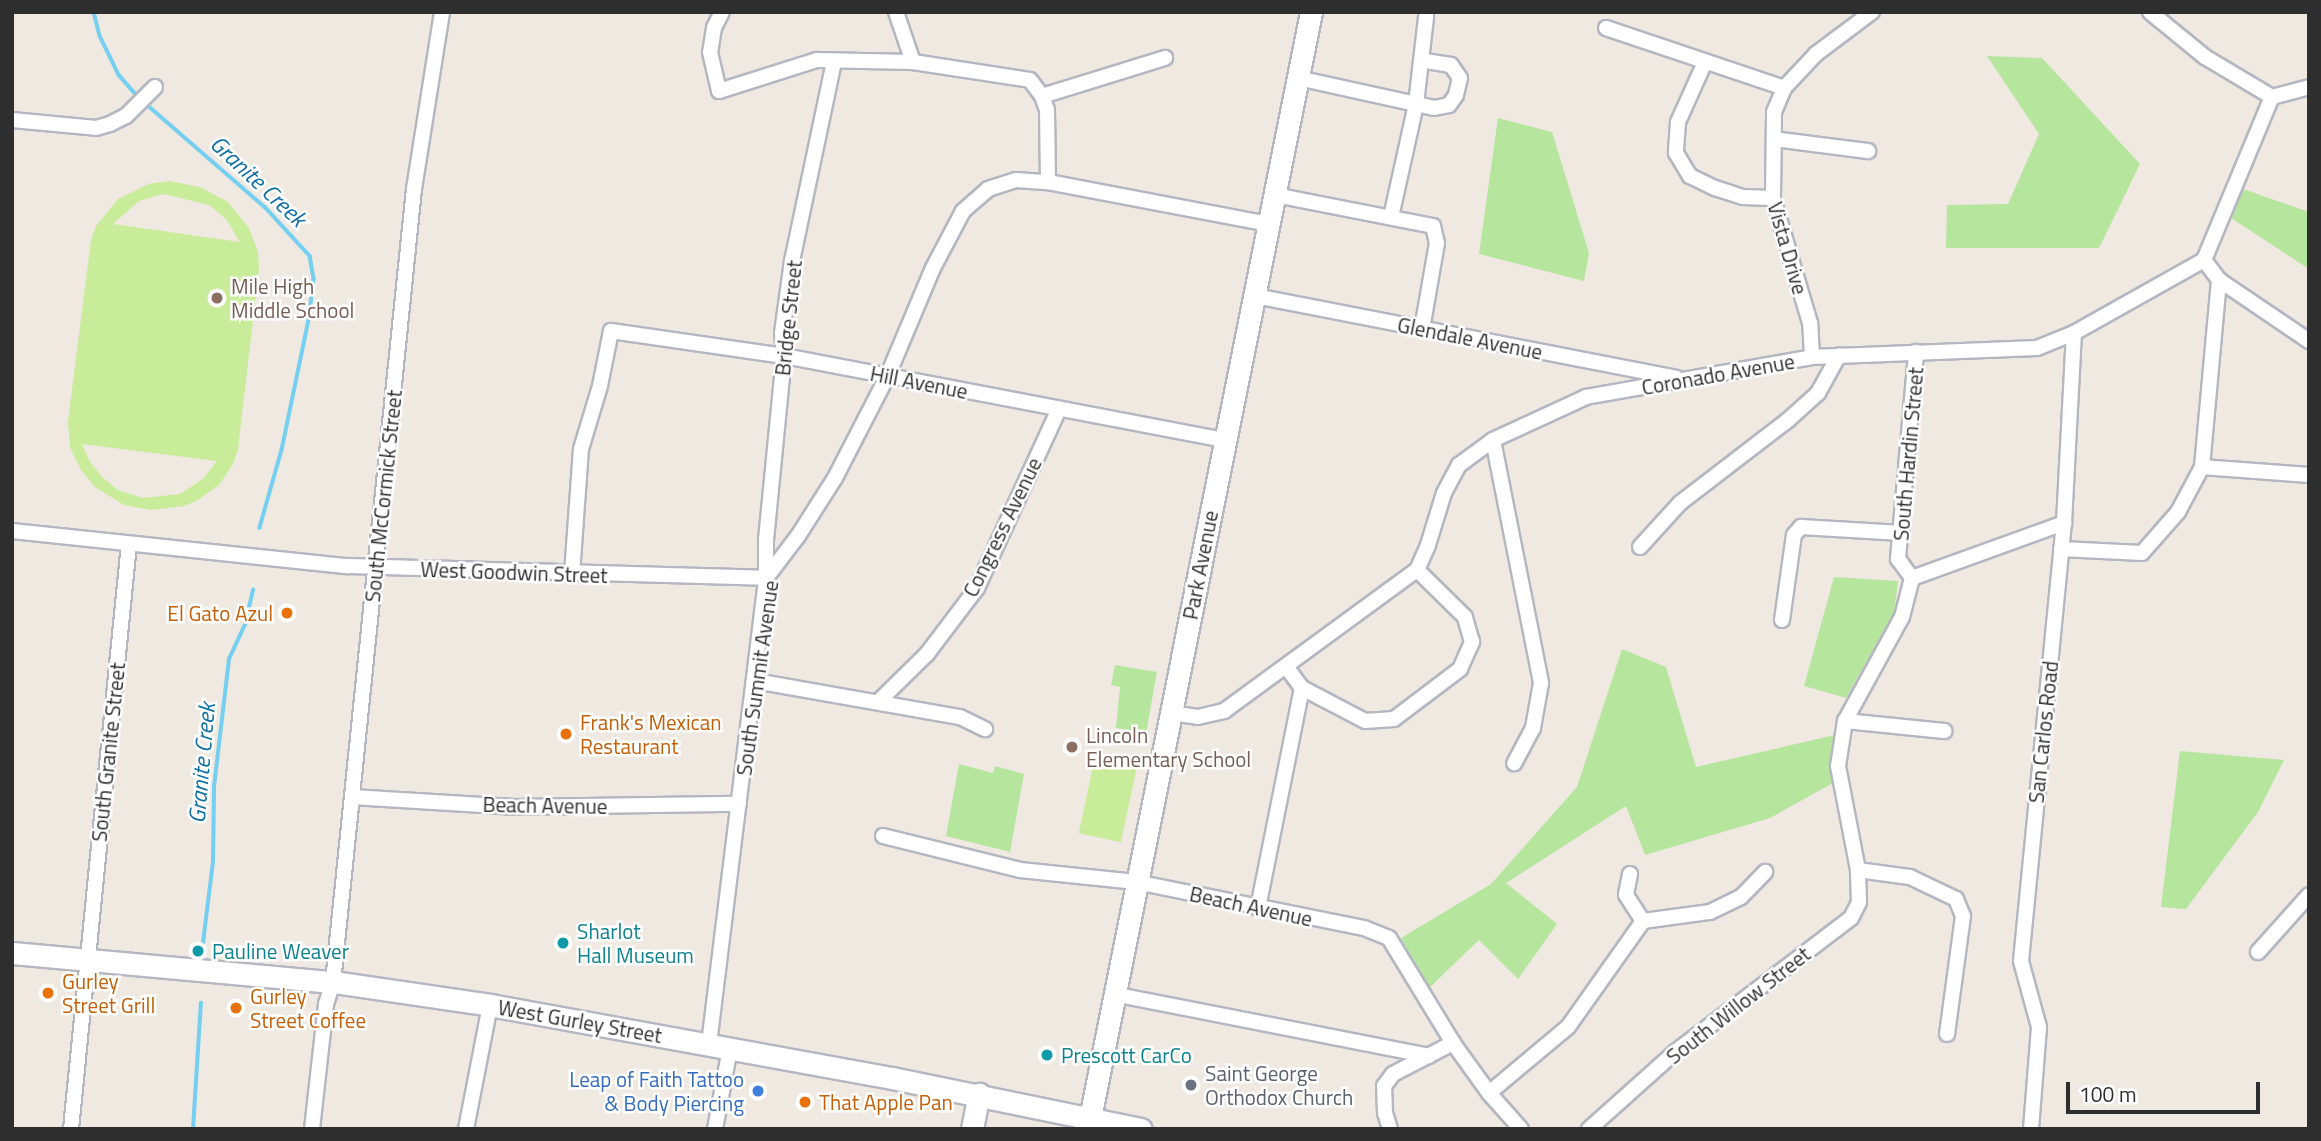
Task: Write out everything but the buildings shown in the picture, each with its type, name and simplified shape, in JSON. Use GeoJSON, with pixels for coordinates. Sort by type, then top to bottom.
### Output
{"type":"FeatureCollection","features":[{"type":"Feature","properties":{"kind":"main road","name":"Park Avenue"},"geometry":{"type":"LineString","coordinates":[[1090,1118],[1311,12]]}},
{"type":"Feature","properties":{"kind":"main road","name":"West Gurley Street"},"geometry":{"type":"LineString","coordinates":[[12,953],[333,982],[490,1005],[979,1094],[1141,1129]]}},
{"type":"Feature","properties":{"kind":"main road"},"geometry":{"type":"LineString","coordinates":[[972,1129],[979,1094]]}},
{"type":"Feature","properties":{"kind":"street","name":"South McCormick Street"},"geometry":{"type":"LineString","coordinates":[[312,1129],[326,1004],[333,982],[414,190],[442,12]]}},
{"type":"Feature","properties":{"kind":"street"},"geometry":{"type":"LineString","coordinates":[[722,12],[714,28],[710,52],[719,91],[817,60],[913,62],[1030,80],[1042,96],[1047,110],[1048,182],[1268,224]]}},
{"type":"Feature","properties":{"kind":"street"},"geometry":{"type":"LineString","coordinates":[[896,12],[913,62]]}},
{"type":"Feature","properties":{"kind":"street","name":"Vista Drive"},"geometry":{"type":"LineString","coordinates":[[1812,357],[1810,323],[1773,198],[1774,112],[1784,88],[1816,54],[1871,12]]}},
{"type":"Feature","properties":{"kind":"street"},"geometry":{"type":"LineString","coordinates":[[2150,12],[2205,57],[2272,97],[2309,87]]}},
{"type":"Feature","properties":{"kind":"street"},"geometry":{"type":"LineString","coordinates":[[1391,218],[1416,104],[1426,18]]}},
{"type":"Feature","properties":{"kind":"street"},"geometry":{"type":"LineString","coordinates":[[1606,28],[1784,88]]}},
{"type":"Feature","properties":{"kind":"street"},"geometry":{"type":"LineString","coordinates":[[1042,96],[1165,58]]}},
{"type":"Feature","properties":{"kind":"street"},"geometry":{"type":"LineString","coordinates":[[1298,78],[1434,108],[1449,105],[1456,95],[1460,78],[1451,65],[1420,60]]}},
{"type":"Feature","properties":{"kind":"street","name":"Bridge Street"},"geometry":{"type":"LineString","coordinates":[[766,578],[766,540],[784,356],[782,333],[792,261],[834,62]]}},
{"type":"Feature","properties":{"kind":"street"},"geometry":{"type":"LineString","coordinates":[[1705,62],[1678,122],[1676,153],[1690,176],[1707,184],[1742,197],[1773,198]]}},
{"type":"Feature","properties":{"kind":"street"},"geometry":{"type":"LineString","coordinates":[[12,120],[96,128],[126,116],[155,87]]}},
{"type":"Feature","properties":{"kind":"street"},"geometry":{"type":"LineString","coordinates":[[2272,97],[2204,260],[2219,280],[2309,341]]}},
{"type":"Feature","properties":{"kind":"street"},"geometry":{"type":"LineString","coordinates":[[1774,139],[1868,150]]}},
{"type":"Feature","properties":{"kind":"street","name":"South Summit Avenue"},"geometry":{"type":"LineString","coordinates":[[709,1044],[766,578],[835,478],[888,375],[933,268],[963,211],[988,189],[1016,180],[1048,182]]}},
{"type":"Feature","properties":{"kind":"street"},"geometry":{"type":"LineString","coordinates":[[1275,195],[1433,226],[1437,243],[1422,329]]}},
{"type":"Feature","properties":{"kind":"street","name":"Coronado Avenue"},"geometry":{"type":"LineString","coordinates":[[1417,570],[1428,545],[1444,493],[1460,465],[1493,440],[1586,397],[1812,357],[2037,348],[2074,333],[2204,260]]}},
{"type":"Feature","properties":{"kind":"street"},"geometry":{"type":"LineString","coordinates":[[2061,549],[2142,553],[2178,512],[2202,467],[2219,280]]}},
{"type":"Feature","properties":{"kind":"street","name":"Glendale Avenue"},"geometry":{"type":"LineString","coordinates":[[1255,296],[1685,379]]}},
{"type":"Feature","properties":{"kind":"street","name":"Hill Avenue"},"geometry":{"type":"LineString","coordinates":[[572,574],[581,449],[600,386],[611,331],[784,356],[1226,440]]}},
{"type":"Feature","properties":{"kind":"street","name":"San Carlos Road"},"geometry":{"type":"LineString","coordinates":[[2031,1129],[2039,1027],[2021,961],[2064,523],[2074,333]]}},
{"type":"Feature","properties":{"kind":"street","name":"South Hardin Street"},"geometry":{"type":"LineString","coordinates":[[1912,578],[1898,559],[1916,352]]}},
{"type":"Feature","properties":{"kind":"street"},"geometry":{"type":"LineString","coordinates":[[1640,547],[1681,503],[1787,421],[1818,393],[1839,355]]}},
{"type":"Feature","properties":{"kind":"street","name":"Congress Avenue"},"geometry":{"type":"LineString","coordinates":[[879,701],[927,654],[977,588],[1059,409]]}},
{"type":"Feature","properties":{"kind":"street"},"geometry":{"type":"LineString","coordinates":[[1493,440],[1541,683],[1533,728],[1514,763]]}},
{"type":"Feature","properties":{"kind":"street"},"geometry":{"type":"LineString","coordinates":[[2202,467],[2309,475]]}},
{"type":"Feature","properties":{"kind":"street"},"geometry":{"type":"LineString","coordinates":[[1947,1034],[1963,916],[1956,899],[1910,877],[1858,870],[1838,765],[1846,722],[1902,618],[1912,578],[2064,523]]}},
{"type":"Feature","properties":{"kind":"street"},"geometry":{"type":"LineString","coordinates":[[1782,620],[1794,535],[1801,527],[1902,533]]}},
{"type":"Feature","properties":{"kind":"street","name":"West Goodwin Street"},"geometry":{"type":"LineString","coordinates":[[12,531],[375,567],[766,578]]}},
{"type":"Feature","properties":{"kind":"street","name":"South Granite Street"},"geometry":{"type":"LineString","coordinates":[[71,1129],[129,544]]}},
{"type":"Feature","properties":{"kind":"street"},"geometry":{"type":"LineString","coordinates":[[1170,713],[1198,717],[1224,711],[1287,668],[1417,570],[1465,617],[1472,642],[1460,669],[1394,719],[1365,721],[1303,688],[1287,668]]}},
{"type":"Feature","properties":{"kind":"street"},"geometry":{"type":"LineString","coordinates":[[755,681],[960,717],[985,729]]}},
{"type":"Feature","properties":{"kind":"street"},"geometry":{"type":"LineString","coordinates":[[1258,908],[1303,688]]}},
{"type":"Feature","properties":{"kind":"street"},"geometry":{"type":"LineString","coordinates":[[1846,722],[1944,731]]}},
{"type":"Feature","properties":{"kind":"street","name":"Beach Avenue"},"geometry":{"type":"LineString","coordinates":[[352,797],[515,807],[739,804]]}},
{"type":"Feature","properties":{"kind":"street","name":"Beach Avenue"},"geometry":{"type":"LineString","coordinates":[[883,836],[1020,870],[1136,882],[1364,928],[1389,938],[1453,1043],[1489,1093],[1521,1129]]}},
{"type":"Feature","properties":{"kind":"street","name":"South Willow Street"},"geometry":{"type":"LineString","coordinates":[[1590,1129],[1675,1052],[1851,918],[1859,902],[1858,870]]}},
{"type":"Feature","properties":{"kind":"street"},"geometry":{"type":"LineString","coordinates":[[1489,1093],[1568,1027],[1643,920],[1710,912],[1741,897],[1765,872]]}},
{"type":"Feature","properties":{"kind":"street"},"geometry":{"type":"LineString","coordinates":[[1630,874],[1626,895],[1643,920]]}},
{"type":"Feature","properties":{"kind":"street"},"geometry":{"type":"LineString","coordinates":[[2258,952],[2309,895]]}},
{"type":"Feature","properties":{"kind":"street"},"geometry":{"type":"LineString","coordinates":[[1113,994],[1429,1056]]}},
{"type":"Feature","properties":{"kind":"street"},"geometry":{"type":"LineString","coordinates":[[466,1129],[490,1005]]}},
{"type":"Feature","properties":{"kind":"street"},"geometry":{"type":"LineString","coordinates":[[1390,1129],[1385,1113],[1384,1086],[1393,1074],[1453,1043]]}},
{"type":"Feature","properties":{"kind":"street"},"geometry":{"type":"LineString","coordinates":[[715,1129],[730,1048]]}},
{"type":"Feature","properties":{"kind":"green space"},"geometry":{"type":"Polygon","coordinates":[[[1987,56],[2042,58],[2140,164],[2099,248],[1946,248],[1947,205],[2008,204],[2039,134],[1987,56]]]}},
{"type":"Feature","properties":{"kind":"green space"},"geometry":{"type":"Polygon","coordinates":[[[1498,118],[1552,132],[1589,253],[1584,281],[1479,254],[1498,118]]]}},
{"type":"Feature","properties":{"kind":"green space"},"geometry":{"type":"Polygon","coordinates":[[[169,181],[200,187],[228,202],[249,228],[258,252],[259,268],[238,449],[233,464],[219,485],[198,500],[184,506],[152,510],[124,505],[95,487],[81,470],[70,447],[68,421],[91,240],[96,226],[118,199],[149,184],[169,181]],[[164,194],[139,201],[113,224],[240,242],[226,219],[209,205],[164,194]],[[82,444],[90,462],[102,477],[118,490],[143,498],[180,494],[203,479],[216,462],[216,461],[82,444]]]}},
{"type":"Feature","properties":{"kind":"green space"},"geometry":{"type":"Polygon","coordinates":[[[2243,189],[2309,212],[2309,269],[2231,218],[2243,189]]]}},
{"type":"Feature","properties":{"kind":"green space"},"geometry":{"type":"Polygon","coordinates":[[[1834,577],[1898,581],[1894,613],[1846,698],[1804,686],[1834,577]]]}},
{"type":"Feature","properties":{"kind":"green space"},"geometry":{"type":"Polygon","coordinates":[[[1622,649],[1666,667],[1696,767],[1835,735],[1831,759],[1833,783],[1770,818],[1645,855],[1626,806],[1506,883],[1557,924],[1518,979],[1479,940],[1429,988],[1401,938],[1491,884],[1577,787],[1622,649]]]}},
{"type":"Feature","properties":{"kind":"green space"},"geometry":{"type":"Polygon","coordinates":[[[1115,665],[1157,672],[1146,733],[1116,728],[1120,687],[1111,685],[1115,665]]]}},
{"type":"Feature","properties":{"kind":"green space"},"geometry":{"type":"Polygon","coordinates":[[[2180,751],[2284,760],[2258,812],[2186,909],[2161,907],[2180,751]]]}},
{"type":"Feature","properties":{"kind":"green space"},"geometry":{"type":"Polygon","coordinates":[[[1095,757],[1137,766],[1121,842],[1079,833],[1095,757]]]}},
{"type":"Feature","properties":{"kind":"green space"},"geometry":{"type":"Polygon","coordinates":[[[959,764],[993,773],[995,766],[1024,774],[1010,852],[946,836],[959,764]]]}},
{"type":"Feature","properties":{"kind":"waterway","name":"Granite Creek"},"geometry":{"type":"LineString","coordinates":[[94,12],[100,36],[119,75],[138,97]]}},
{"type":"Feature","properties":{"kind":"waterway","name":"Granite Creek"},"geometry":{"type":"LineString","coordinates":[[144,102],[265,207],[310,256],[314,279],[309,320],[282,450],[260,528]]}},
{"type":"Feature","properties":{"kind":"waterway","name":"Granite Creek"},"geometry":{"type":"LineString","coordinates":[[203,943],[213,862],[214,787],[229,659],[245,625],[253,590]]}},
{"type":"Feature","properties":{"kind":"waterway","name":"Granite Creek"},"geometry":{"type":"LineString","coordinates":[[193,1129],[201,1003]]}},
{"type":"Feature","properties":{"kind":"place","name":"Mile High Middle School"},"geometry":{"type":"Point","coordinates":[217,298]}},
{"type":"Feature","properties":{"kind":"place","name":"El Gato Azul"},"geometry":{"type":"Point","coordinates":[287,613]}},
{"type":"Feature","properties":{"kind":"place","name":"Frank's Mexican Restaurant"},"geometry":{"type":"Point","coordinates":[566,734]}},
{"type":"Feature","properties":{"kind":"place","name":"Lincoln Elementary School"},"geometry":{"type":"Point","coordinates":[1072,747]}},
{"type":"Feature","properties":{"kind":"place","name":"Sharlot Hall Museum"},"geometry":{"type":"Point","coordinates":[563,943]}},
{"type":"Feature","properties":{"kind":"place","name":"Pauline Weaver"},"geometry":{"type":"Point","coordinates":[198,951]}},
{"type":"Feature","properties":{"kind":"place","name":"Gurley Street Grill"},"geometry":{"type":"Point","coordinates":[48,993]}},
{"type":"Feature","properties":{"kind":"place","name":"Gurley Street Coffee"},"geometry":{"type":"Point","coordinates":[236,1008]}},
{"type":"Feature","properties":{"kind":"place","name":"Prescott CarCo"},"geometry":{"type":"Point","coordinates":[1047,1055]}},
{"type":"Feature","properties":{"kind":"place","name":"Saint George Orthodox Church"},"geometry":{"type":"Point","coordinates":[1191,1085]}},
{"type":"Feature","properties":{"kind":"place","name":"Leap of Faith Tattoo & Body Piercing"},"geometry":{"type":"Point","coordinates":[758,1091]}},
{"type":"Feature","properties":{"kind":"place","name":"That Apple Pan"},"geometry":{"type":"Point","coordinates":[805,1102]}}]}
